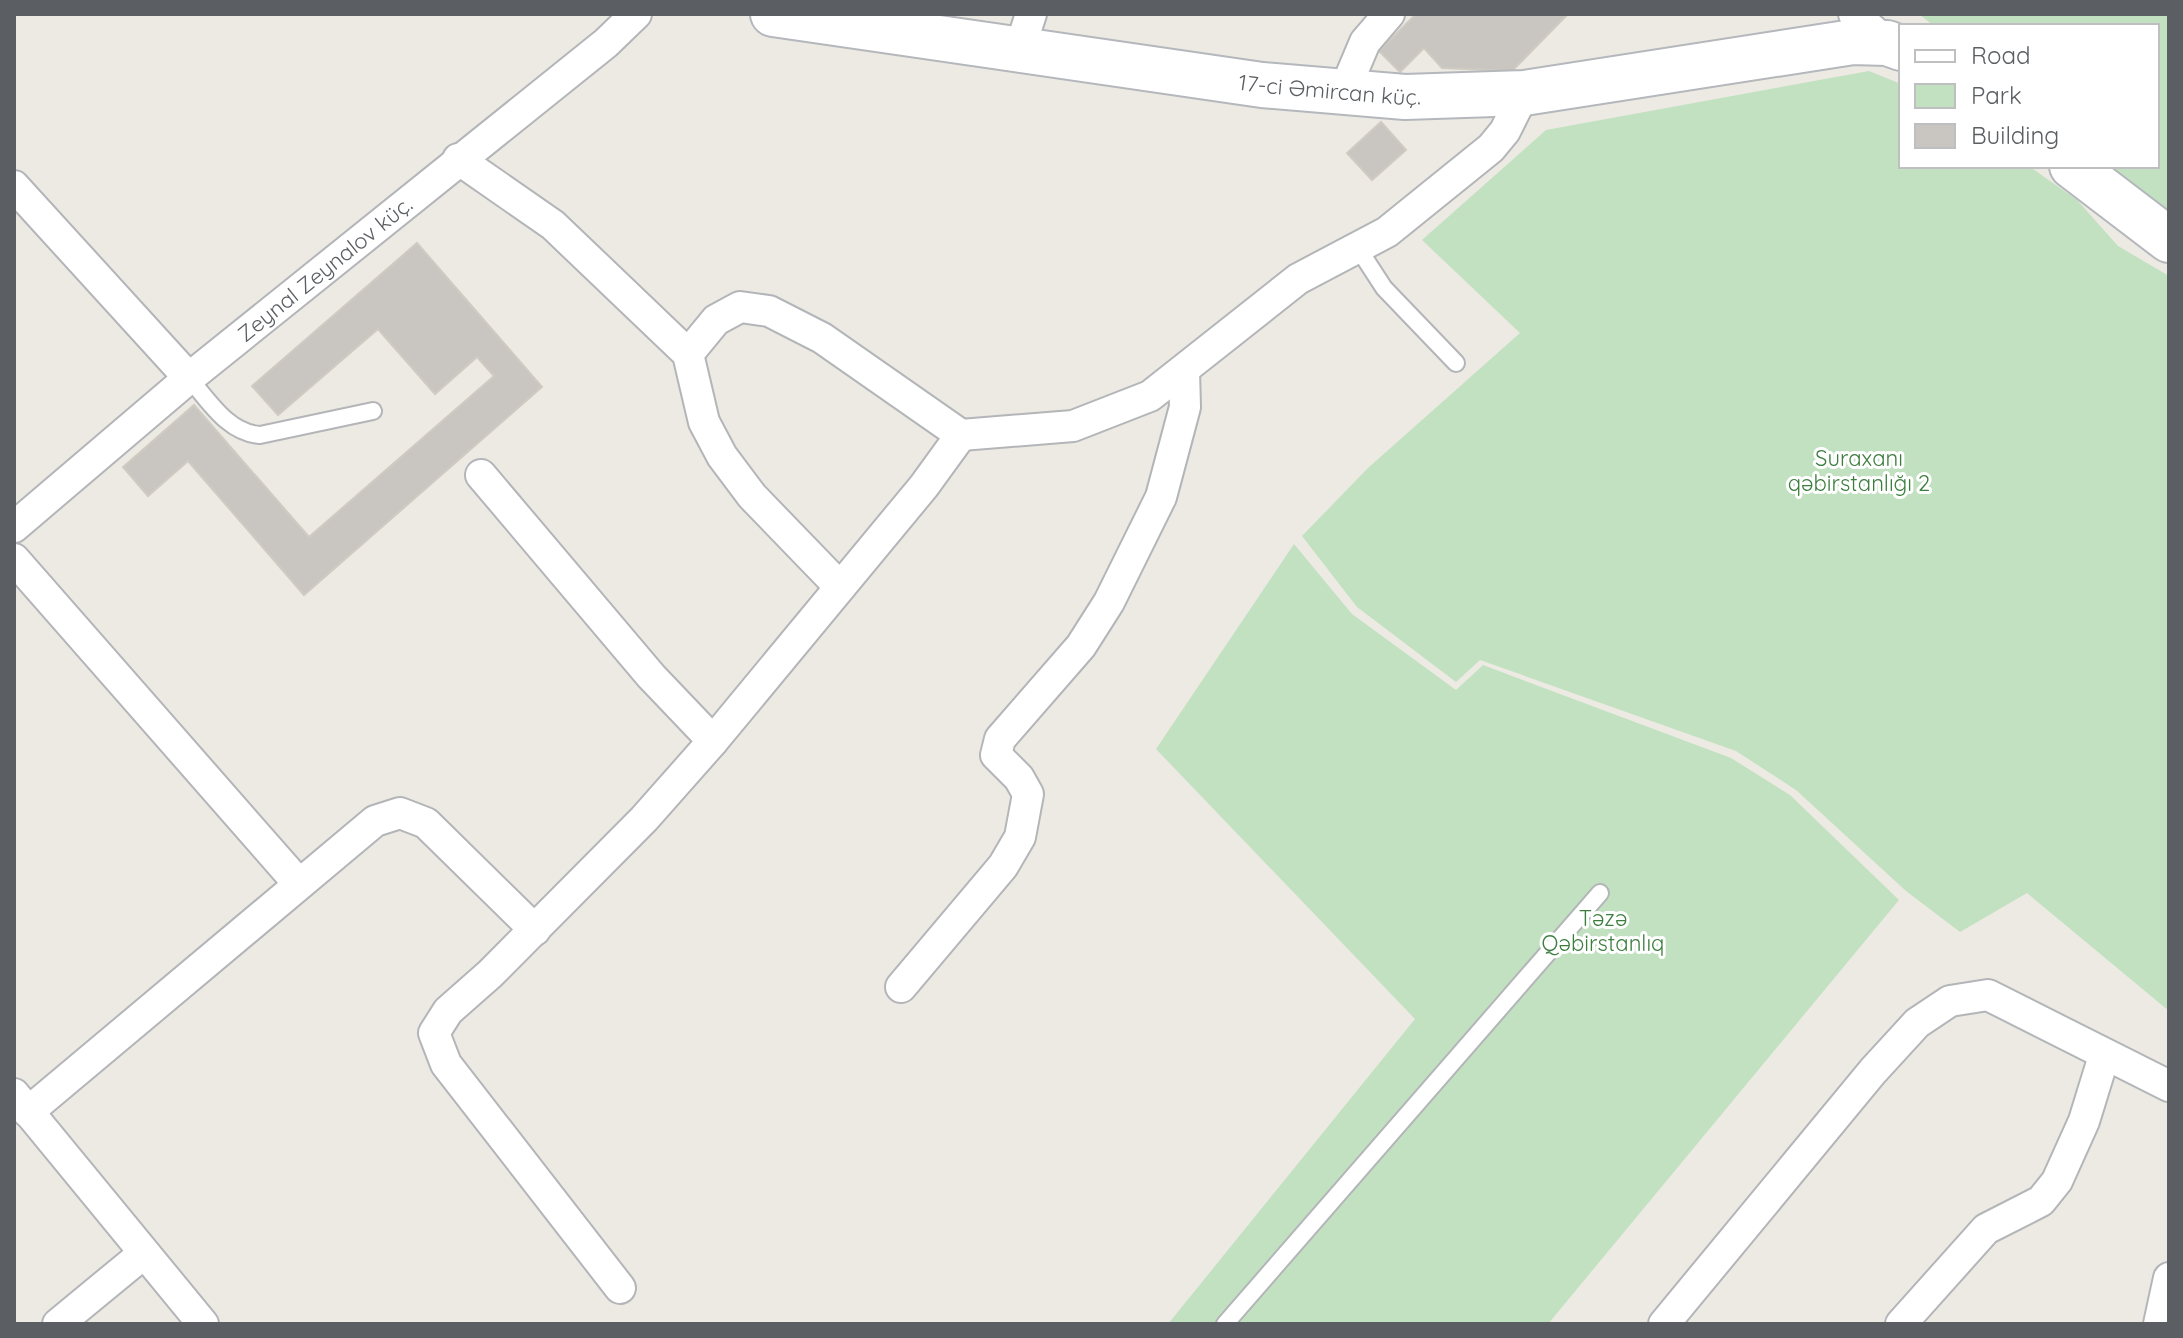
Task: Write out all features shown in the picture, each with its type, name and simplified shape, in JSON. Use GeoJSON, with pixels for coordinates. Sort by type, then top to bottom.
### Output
{"type":"FeatureCollection","features":[{"type":"Feature","properties":{"kind":"street","name":"Zeynal Zeynalov küç."},"geometry":{"type":"LineString","coordinates":[[14,527],[189,378],[606,43],[636,14]]}},
{"type":"Feature","properties":{"kind":"street","name":"17-ci Əmircan küç."},"geometry":{"type":"LineString","coordinates":[[773,14],[1026,31],[1343,94],[1462,97],[1524,93],[1853,42],[1894,45]]}},
{"type":"Feature","properties":{"kind":"street"},"geometry":{"type":"LineString","coordinates":[[1343,94],[1365,42],[1389,14]]}},
{"type":"Feature","properties":{"kind":"street"},"geometry":{"type":"LineString","coordinates":[[1854,14],[1894,45]]}},
{"type":"Feature","properties":{"kind":"street"},"geometry":{"type":"LineString","coordinates":[[688,354],[716,320],[740,307],[769,311],[822,338],[961,435],[1073,426],[1150,396],[1298,279],[1387,232],[1491,148],[1505,131],[1524,93]]}},
{"type":"Feature","properties":{"kind":"street"},"geometry":{"type":"LineString","coordinates":[[458,159],[553,225],[688,354],[704,422],[722,456],[752,496],[840,587]]}},
{"type":"Feature","properties":{"kind":"street"},"geometry":{"type":"LineString","coordinates":[[2075,168],[2169,240]]}},
{"type":"Feature","properties":{"kind":"street"},"geometry":{"type":"LineString","coordinates":[[14,186],[189,378]]}},
{"type":"Feature","properties":{"kind":"street"},"geometry":{"type":"LineString","coordinates":[[901,987],[1003,866],[1020,837],[1028,794],[1019,778],[996,755],[1000,739],[1081,646],[1122,576],[1161,497],[1185,407],[1184,371]]}},
{"type":"Feature","properties":{"kind":"street"},"geometry":{"type":"LineString","coordinates":[[620,1288],[446,1064],[434,1033],[448,1011],[535,930],[644,819],[713,741],[961,435]]}},
{"type":"Feature","properties":{"kind":"street"},"geometry":{"type":"LineString","coordinates":[[481,475],[651,676],[713,741]]}},
{"type":"Feature","properties":{"kind":"street"},"geometry":{"type":"LineString","coordinates":[[14,559],[299,884]]}},
{"type":"Feature","properties":{"kind":"street"},"geometry":{"type":"LineString","coordinates":[[203,1324],[21,1103],[375,821],[400,813],[426,823],[535,930]]}},
{"type":"Feature","properties":{"kind":"street"},"geometry":{"type":"LineString","coordinates":[[1664,1324],[1873,1071],[1917,1023],[1950,1001],[1988,995],[2169,1086]]}},
{"type":"Feature","properties":{"kind":"street"},"geometry":{"type":"LineString","coordinates":[[1901,1324],[1986,1229],[2041,1201],[2057,1181],[2084,1121],[2104,1056]]}},
{"type":"Feature","properties":{"kind":"street"},"geometry":{"type":"LineString","coordinates":[[58,1324],[143,1254]]}},
{"type":"Feature","properties":{"kind":"street"},"geometry":{"type":"LineString","coordinates":[[2159,1324],[2169,1278]]}},
{"type":"Feature","properties":{"kind":"lane"},"geometry":{"type":"LineString","coordinates":[[1358,248],[1384,288],[1456,363]]}},
{"type":"Feature","properties":{"kind":"lane"},"geometry":{"type":"LineString","coordinates":[[189,378],[230,425],[245,434],[260,435],[373,411]]}},
{"type":"Feature","properties":{"kind":"lane"},"geometry":{"type":"LineString","coordinates":[[1225,1324],[1600,893]]}},
{"type":"Feature","properties":{"kind":"green space"},"geometry":{"type":"Polygon","coordinates":[[[1919,14],[2169,14],[2169,213],[2111,168],[2159,168],[2159,24],[1932,24],[1919,14]]]}},
{"type":"Feature","properties":{"kind":"green space","name":"Suraxanı qəbirstanlığı 2"},"geometry":{"type":"Polygon","coordinates":[[[1869,71],[1899,83],[1899,168],[2032,168],[2077,200],[2118,246],[2169,276],[2169,1011],[2027,893],[1960,932],[1906,891],[1796,790],[1736,751],[1480,660],[1456,682],[1357,607],[1302,536],[1368,468],[1520,333],[1422,240],[1546,130],[1869,71]]]}},
{"type":"Feature","properties":{"kind":"green space","name":"Təzə Qəbirstanlıq"},"geometry":{"type":"Polygon","coordinates":[[[1294,544],[1352,614],[1456,690],[1483,665],[1731,758],[1790,795],[1899,900],[1548,1324],[1168,1324],[1415,1019],[1156,749],[1294,544]]]}},
{"type":"Feature","properties":{"kind":"building"},"geometry":{"type":"Polygon","coordinates":[[[1416,14],[1568,14],[1512,71],[1442,68],[1424,48],[1400,72],[1379,51],[1416,14]]]}},
{"type":"Feature","properties":{"kind":"building"},"geometry":{"type":"Polygon","coordinates":[[[1381,122],[1406,150],[1372,180],[1347,153],[1381,122]]]}},
{"type":"Feature","properties":{"kind":"building"},"geometry":{"type":"Polygon","coordinates":[[[417,243],[542,387],[304,595],[188,461],[148,496],[123,467],[194,405],[309,537],[494,376],[477,357],[435,394],[378,329],[278,415],[252,386],[417,243]]]}}]}
